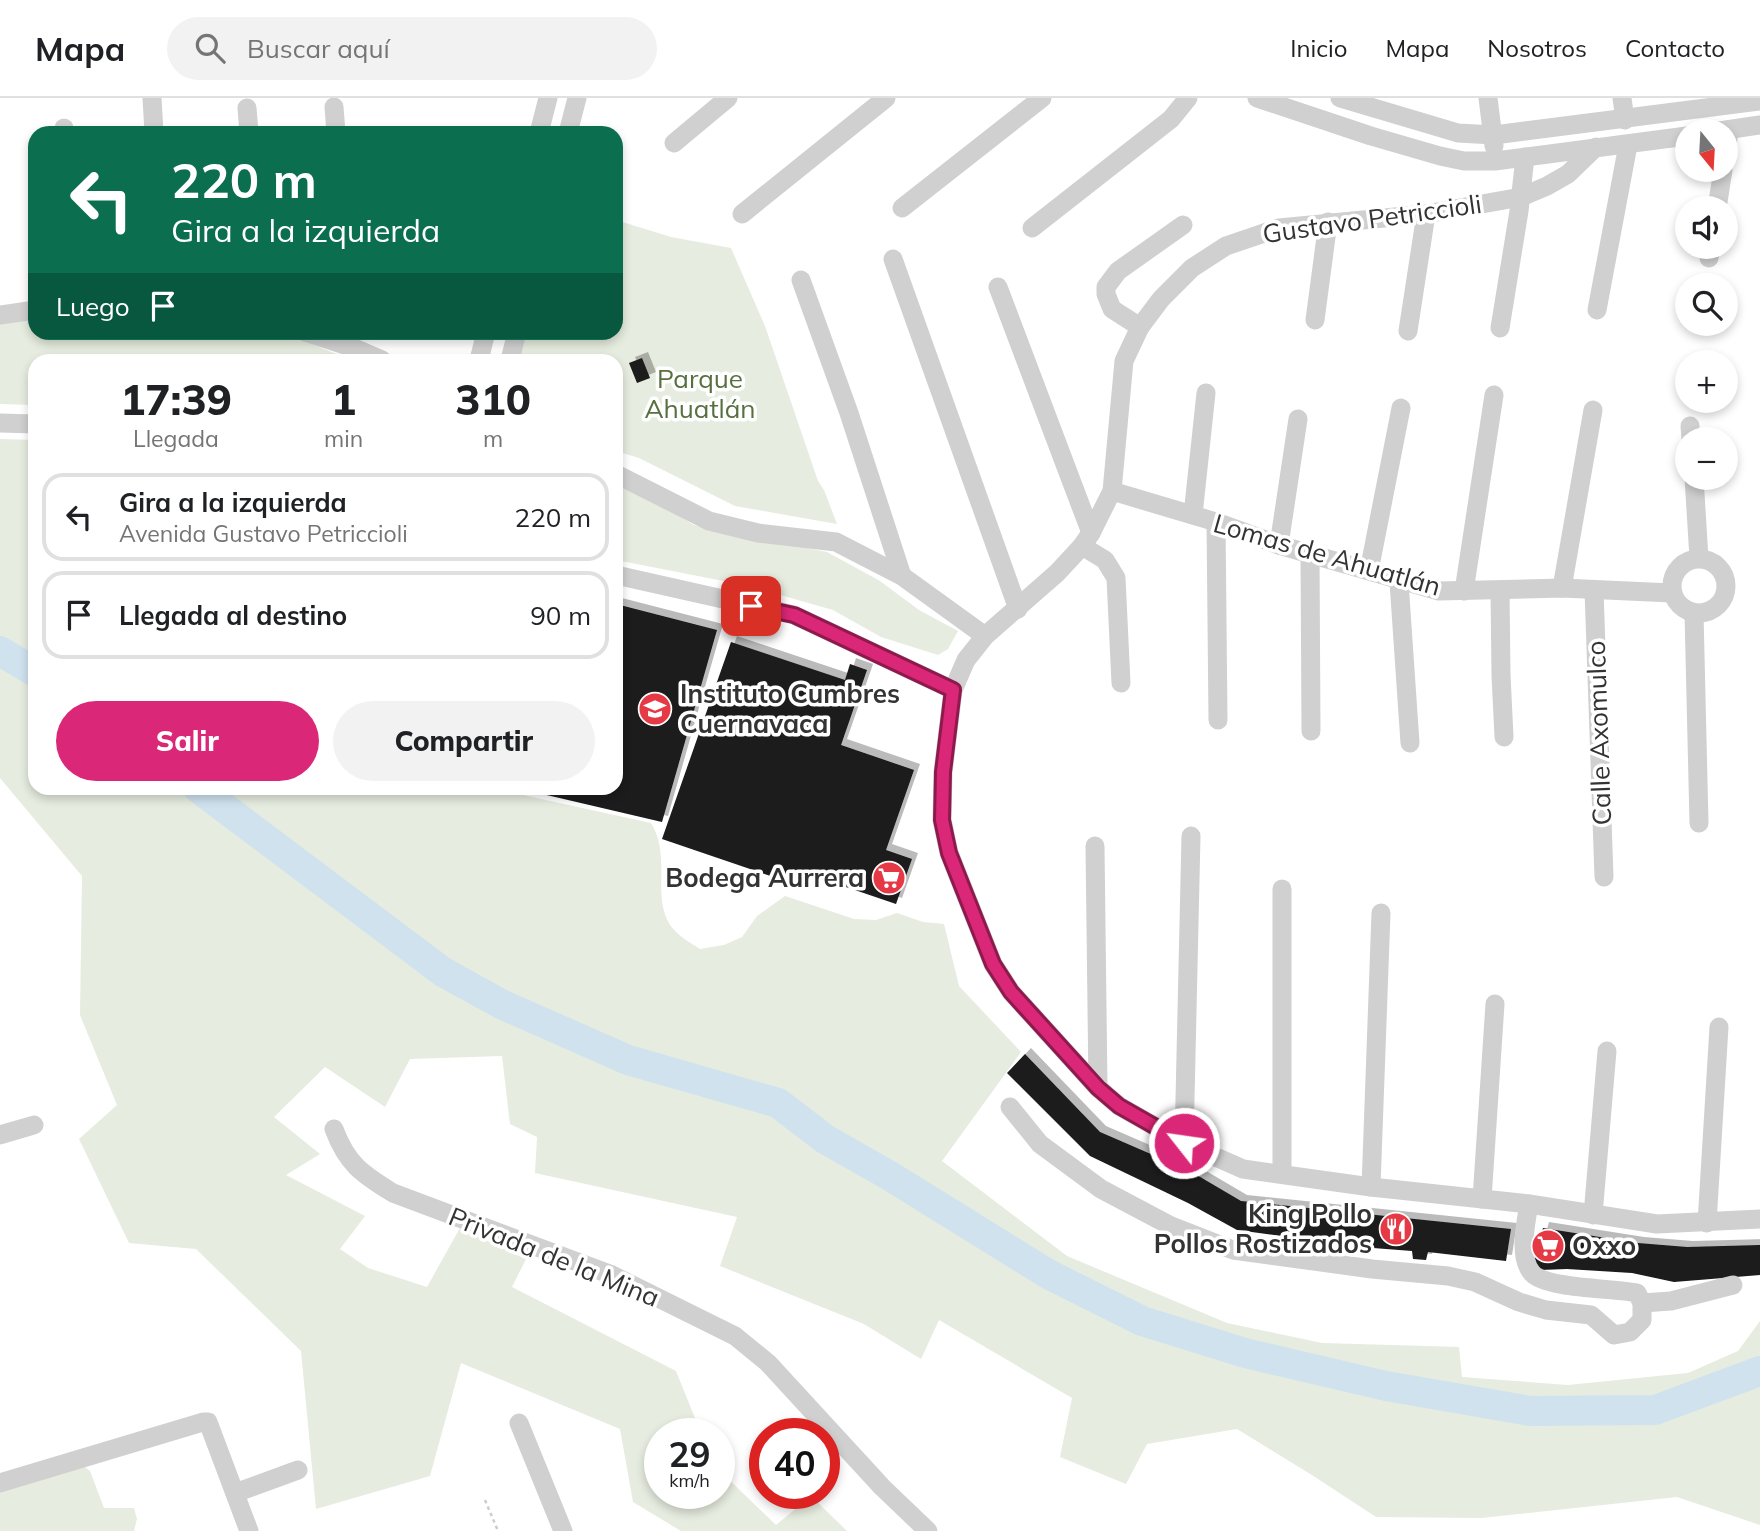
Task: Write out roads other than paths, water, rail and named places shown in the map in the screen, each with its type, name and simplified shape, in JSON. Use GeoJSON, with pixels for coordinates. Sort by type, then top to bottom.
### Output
{"type":"FeatureCollection","features":[{"type":"Feature","properties":{"kind":"street"},"geometry":{"type":"LineString","coordinates":[[152,98],[154,126]]}},
{"type":"Feature","properties":{"kind":"street"},"geometry":{"type":"LineString","coordinates":[[540,126],[548,98]]}},
{"type":"Feature","properties":{"kind":"street"},"geometry":{"type":"LineString","coordinates":[[570,126],[577,98]]}},
{"type":"Feature","properties":{"kind":"street"},"geometry":{"type":"LineString","coordinates":[[674,144],[728,98]]}},
{"type":"Feature","properties":{"kind":"street"},"geometry":{"type":"LineString","coordinates":[[742,215],[886,98]]}},
{"type":"Feature","properties":{"kind":"street"},"geometry":{"type":"LineString","coordinates":[[902,208],[1042,98]]}},
{"type":"Feature","properties":{"kind":"street"},"geometry":{"type":"LineString","coordinates":[[1032,228],[1171,119],[1188,98]]}},
{"type":"Feature","properties":{"kind":"street"},"geometry":{"type":"LineString","coordinates":[[1257,98],[1371,136],[1464,161],[1495,161],[1675,138]]}},
{"type":"Feature","properties":{"kind":"street"},"geometry":{"type":"LineString","coordinates":[[1340,98],[1458,133],[1494,135],[1625,120],[1753,101]]}},
{"type":"Feature","properties":{"kind":"street"},"geometry":{"type":"LineString","coordinates":[[1488,98],[1495,161]]}},
{"type":"Feature","properties":{"kind":"street"},"geometry":{"type":"LineString","coordinates":[[1622,98],[1625,120]]}},
{"type":"Feature","properties":{"kind":"street"},"geometry":{"type":"LineString","coordinates":[[334,107],[335,126]]}},
{"type":"Feature","properties":{"kind":"street"},"geometry":{"type":"LineString","coordinates":[[247,108],[248,126]]}},
{"type":"Feature","properties":{"kind":"street"},"geometry":{"type":"LineString","coordinates":[[1738,128],[1760,125]]}},
{"type":"Feature","properties":{"kind":"street"},"geometry":{"type":"LineString","coordinates":[[1597,310],[1628,145]]}},
{"type":"Feature","properties":{"kind":"street","name":"Gustavo Petriccioli"},"geometry":{"type":"LineString","coordinates":[[1596,147],[1568,174],[1521,197],[1426,214],[1279,228],[1226,246],[1192,268],[1161,299],[1140,327],[1124,361],[1112,491],[1086,539],[1057,573],[985,636],[966,660],[953,690],[943,772],[942,820],[949,853],[993,964],[1005,983],[1098,1088],[1119,1106],[1184,1143],[1243,1169],[1371,1187],[1529,1204],[1657,1224],[1760,1219]]}},
{"type":"Feature","properties":{"kind":"street"},"geometry":{"type":"LineString","coordinates":[[1500,328],[1525,157]]}},
{"type":"Feature","properties":{"kind":"street"},"geometry":{"type":"LineString","coordinates":[[1408,331],[1426,214]]}},
{"type":"Feature","properties":{"kind":"street"},"geometry":{"type":"LineString","coordinates":[[1315,320],[1328,222]]}},
{"type":"Feature","properties":{"kind":"street"},"geometry":{"type":"LineString","coordinates":[[1140,327],[1112,309],[1106,287],[1118,271],[1183,225]]}},
{"type":"Feature","properties":{"kind":"street"},"geometry":{"type":"LineString","coordinates":[[893,259],[1018,609]]}},
{"type":"Feature","properties":{"kind":"street"},"geometry":{"type":"LineString","coordinates":[[801,280],[849,413],[902,576]]}},
{"type":"Feature","properties":{"kind":"street"},"geometry":{"type":"LineString","coordinates":[[998,287],[1086,539],[1105,560],[1116,578],[1121,683]]}},
{"type":"Feature","properties":{"kind":"street"},"geometry":{"type":"LineString","coordinates":[[0,315],[28,311]]}},
{"type":"Feature","properties":{"kind":"street"},"geometry":{"type":"LineString","coordinates":[[354,340],[374,354]]}},
{"type":"Feature","properties":{"kind":"street"},"geometry":{"type":"LineString","coordinates":[[1193,515],[1206,393]]}},
{"type":"Feature","properties":{"kind":"street"},"geometry":{"type":"LineString","coordinates":[[1464,591],[1494,395]]}},
{"type":"Feature","properties":{"kind":"street"},"geometry":{"type":"LineString","coordinates":[[1369,571],[1401,408]]}},
{"type":"Feature","properties":{"kind":"street"},"geometry":{"type":"LineString","coordinates":[[1562,588],[1592,410]]}},
{"type":"Feature","properties":{"kind":"street"},"geometry":{"type":"LineString","coordinates":[[1279,545],[1298,419]]}},
{"type":"Feature","properties":{"kind":"street"},"geometry":{"type":"LineString","coordinates":[[0,423],[28,424]]}},
{"type":"Feature","properties":{"kind":"street"},"geometry":{"type":"LineString","coordinates":[[623,478],[709,521],[758,533],[836,542],[902,576],[985,636]]}},
{"type":"Feature","properties":{"kind":"street"},"geometry":{"type":"LineString","coordinates":[[1695,490],[1699,558]]}},
{"type":"Feature","properties":{"kind":"street","name":"Lomas de Ahuatlán"},"geometry":{"type":"LineString","coordinates":[[1112,491],[1399,582],[1439,591],[1562,588],[1672,593]]}},
{"type":"Feature","properties":{"kind":"street"},"geometry":{"type":"LineString","coordinates":[[1216,522],[1217,720]]}},
{"type":"Feature","properties":{"kind":"street"},"geometry":{"type":"LineString","coordinates":[[1310,554],[1311,732]]}},
{"type":"Feature","properties":{"kind":"street"},"geometry":{"type":"LineString","coordinates":[[1699,558],[1714,562],[1724,574],[1727,589],[1721,603],[1709,612],[1694,613],[1680,606],[1672,593],[1673,576],[1683,563],[1699,558]]}},
{"type":"Feature","properties":{"kind":"street"},"geometry":{"type":"LineString","coordinates":[[623,577],[794,615],[953,690]]}},
{"type":"Feature","properties":{"kind":"street"},"geometry":{"type":"LineString","coordinates":[[1399,582],[1410,743]]}},
{"type":"Feature","properties":{"kind":"street"},"geometry":{"type":"LineString","coordinates":[[1500,590],[1504,737]]}},
{"type":"Feature","properties":{"kind":"street","name":"Calle Axomulco"},"geometry":{"type":"LineString","coordinates":[[1594,590],[1604,877]]}},
{"type":"Feature","properties":{"kind":"street"},"geometry":{"type":"LineString","coordinates":[[1694,613],[1699,823]]}},
{"type":"Feature","properties":{"kind":"street"},"geometry":{"type":"LineString","coordinates":[[1184,1143],[1191,836]]}},
{"type":"Feature","properties":{"kind":"street"},"geometry":{"type":"LineString","coordinates":[[1095,846],[1098,1088]]}},
{"type":"Feature","properties":{"kind":"street"},"geometry":{"type":"LineString","coordinates":[[1282,889],[1282,1174]]}},
{"type":"Feature","properties":{"kind":"street"},"geometry":{"type":"LineString","coordinates":[[1371,1187],[1381,913]]}},
{"type":"Feature","properties":{"kind":"street"},"geometry":{"type":"LineString","coordinates":[[1482,1199],[1495,1004]]}},
{"type":"Feature","properties":{"kind":"street"},"geometry":{"type":"LineString","coordinates":[[1707,1223],[1719,1027]]}},
{"type":"Feature","properties":{"kind":"street"},"geometry":{"type":"LineString","coordinates":[[1593,1215],[1607,1051]]}},
{"type":"Feature","properties":{"kind":"street"},"geometry":{"type":"LineString","coordinates":[[1010,1107],[1040,1144],[1101,1189],[1169,1225],[1233,1250],[1372,1269],[1448,1276],[1475,1282],[1518,1302],[1546,1310],[1591,1315],[1614,1335],[1630,1332],[1642,1320],[1642,1303],[1637,1293],[1548,1282],[1532,1273],[1523,1239],[1529,1204]]}},
{"type":"Feature","properties":{"kind":"street"},"geometry":{"type":"LineString","coordinates":[[0,1135],[34,1125]]}},
{"type":"Feature","properties":{"kind":"street","name":"Privada de la Mina"},"geometry":{"type":"LineString","coordinates":[[334,1129],[343,1152],[368,1177],[393,1193],[612,1275],[735,1336],[768,1363],[845,1448],[928,1531]]}},
{"type":"Feature","properties":{"kind":"street"},"geometry":{"type":"LineString","coordinates":[[1642,1303],[1671,1300],[1733,1284]]}},
{"type":"Feature","properties":{"kind":"street"},"geometry":{"type":"LineString","coordinates":[[0,1483],[208,1422],[249,1531]]}},
{"type":"Feature","properties":{"kind":"street"},"geometry":{"type":"LineString","coordinates":[[519,1423],[563,1531]]}},
{"type":"Feature","properties":{"kind":"street"},"geometry":{"type":"LineString","coordinates":[[235,1493],[298,1470]]}},
{"type":"Feature","properties":{"kind":"waterway"},"geometry":{"type":"LineString","coordinates":[[0,651],[28,668]]}},
{"type":"Feature","properties":{"kind":"waterway"},"geometry":{"type":"LineString","coordinates":[[207,795],[443,972],[503,1005],[628,1060],[778,1103],[825,1139],[1048,1274],[1142,1321],[1245,1353],[1386,1386],[1530,1411],[1655,1410],[1760,1371]]}},
{"type":"Feature","properties":{"kind":"place","name":"Instituto Cumbres Cuernavaca"},"geometry":{"type":"Point","coordinates":[655,709]}},
{"type":"Feature","properties":{"kind":"place","name":"Bodega Aurrera"},"geometry":{"type":"Point","coordinates":[889,878]}},
{"type":"Feature","properties":{"kind":"place","name":"King Pollo Pollos Rostizados"},"geometry":{"type":"Point","coordinates":[1396,1229]}},
{"type":"Feature","properties":{"kind":"place","name":"Oxxo"},"geometry":{"type":"Point","coordinates":[1548,1246]}},
{"type":"Feature","properties":{"kind":"park label","name":"Parque Ahuatlán"},"geometry":{"type":"Point","coordinates":[700,394]}}]}
